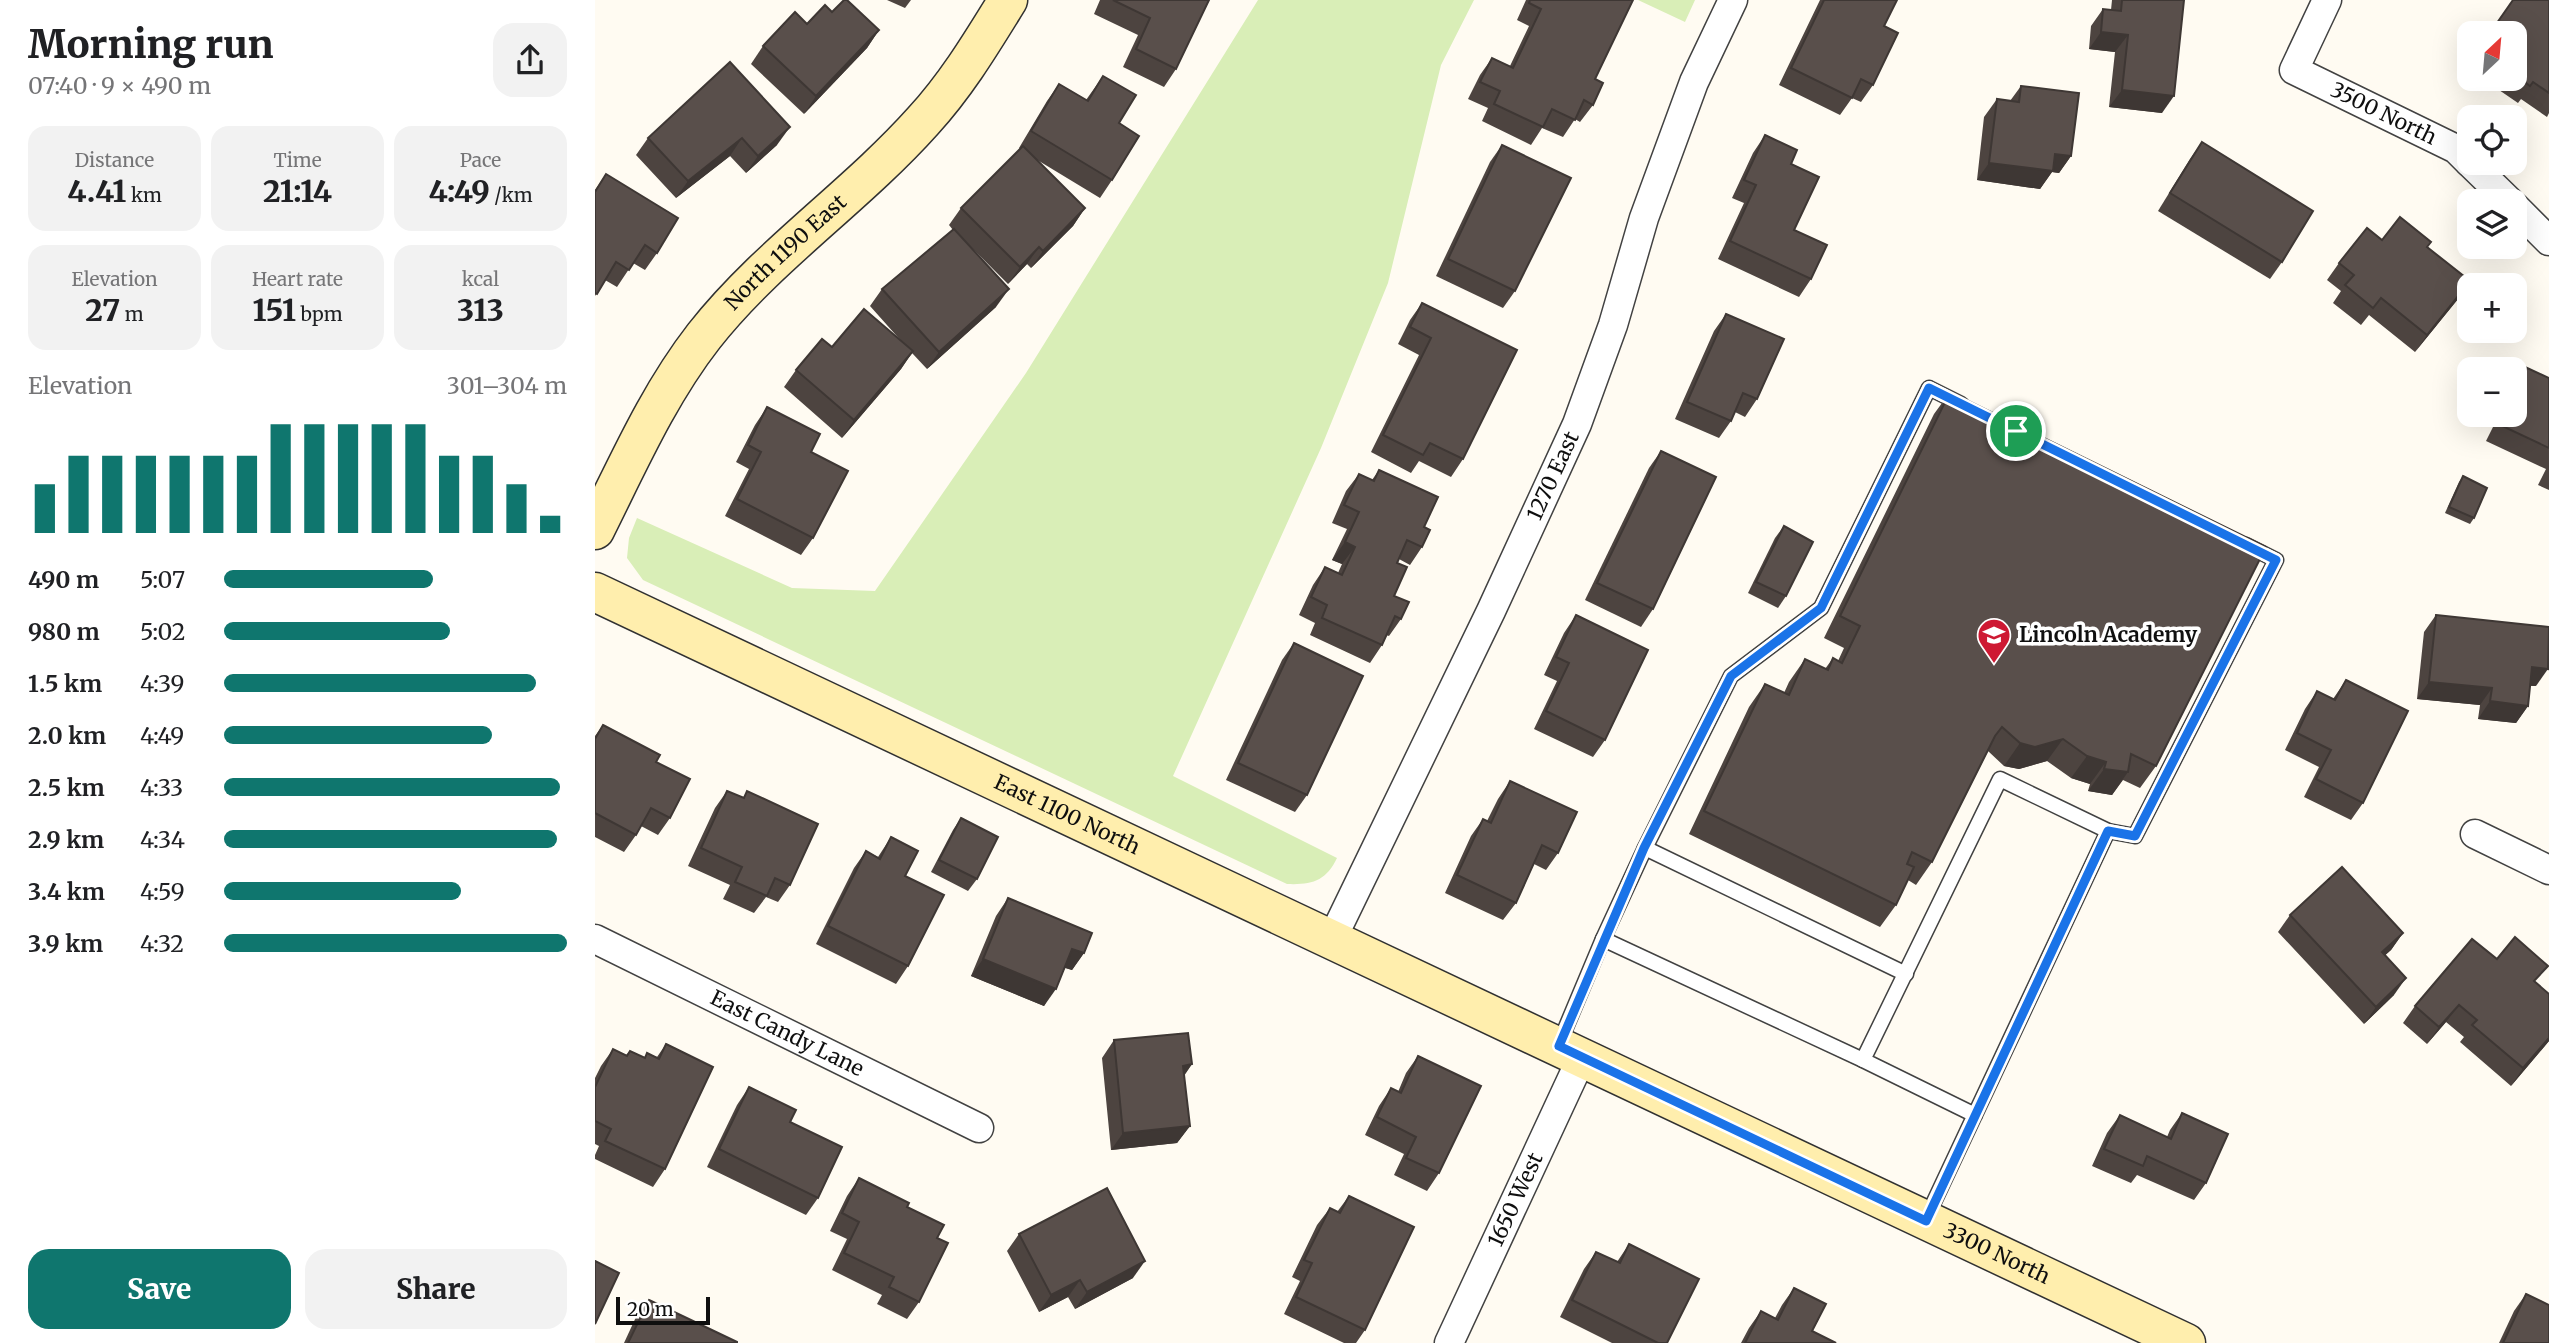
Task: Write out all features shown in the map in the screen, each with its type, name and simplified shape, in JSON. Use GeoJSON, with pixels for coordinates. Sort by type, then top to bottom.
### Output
{"type":"FeatureCollection","features":[{"type":"Feature","properties":{"kind":"street","name":"North 1190 East"},"geometry":{"type":"LineString","coordinates":[[595,530],[662,397],[704,335],[763,274],[923,121],[963,72],[1008,0]]}},
{"type":"Feature","properties":{"kind":"street","name":"1270 East"},"geometry":{"type":"LineString","coordinates":[[1332,937],[1485,623],[1577,424],[1613,325],[1644,218],[1693,82],[1733,0]]}},
{"type":"Feature","properties":{"kind":"street","name":"3500 North"},"geometry":{"type":"LineString","coordinates":[[2327,0],[2294,70],[2457,150]]}},
{"type":"Feature","properties":{"kind":"street","name":"3500 North"},"geometry":{"type":"LineString","coordinates":[[2483,175],[2497,189]]}},
{"type":"Feature","properties":{"kind":"street"},"geometry":{"type":"LineString","coordinates":[[2527,219],[2549,241]]}},
{"type":"Feature","properties":{"kind":"street","name":"East 1100 North"},"geometry":{"type":"LineString","coordinates":[[595,592],[1560,1046]]}},
{"type":"Feature","properties":{"kind":"street"},"geometry":{"type":"LineString","coordinates":[[2475,834],[2549,870]]}},
{"type":"Feature","properties":{"kind":"street","name":"East Candy Lane"},"geometry":{"type":"LineString","coordinates":[[595,939],[979,1128]]}},
{"type":"Feature","properties":{"kind":"street","name":"3300 North"},"geometry":{"type":"LineString","coordinates":[[1560,1046],[2186,1343]]}},
{"type":"Feature","properties":{"kind":"street","name":"1650 West"},"geometry":{"type":"LineString","coordinates":[[1448,1343],[1560,1046]]}},
{"type":"Feature","properties":{"kind":"lane"},"geometry":{"type":"LineString","coordinates":[[1560,1046],[1603,939],[1644,848],[1731,676],[1821,608],[1929,388],[1979,412]]}},
{"type":"Feature","properties":{"kind":"lane"},"geometry":{"type":"LineString","coordinates":[[1863,1060],[2000,779],[2108,831],[2135,836],[2276,560],[2226,536]]}},
{"type":"Feature","properties":{"kind":"lane"},"geometry":{"type":"LineString","coordinates":[[1926,1221],[2108,831]]}},
{"type":"Feature","properties":{"kind":"lane"},"geometry":{"type":"LineString","coordinates":[[1644,848],[1906,974]]}},
{"type":"Feature","properties":{"kind":"lane"},"geometry":{"type":"LineString","coordinates":[[1603,939],[1975,1115]]}},
{"type":"Feature","properties":{"kind":"green space"},"geometry":{"type":"Polygon","coordinates":[[[1258,0],[1474,0],[1441,65],[1388,283],[1321,448],[1173,776],[1337,858],[1323,877],[1296,884],[1287,884],[643,580],[627,558],[629,538],[637,518],[792,588],[875,591],[1026,373],[1258,0]]]}},
{"type":"Feature","properties":{"kind":"green space"},"geometry":{"type":"Polygon","coordinates":[[[1638,0],[1695,0],[1685,22],[1638,0]]]}},
{"type":"Feature","properties":{"kind":"building"},"geometry":{"type":"Polygon","coordinates":[[[844,0],[879,30],[816,96],[763,46],[795,12],[807,24],[825,5],[832,12],[844,0]]]}},
{"type":"Feature","properties":{"kind":"building"},"geometry":{"type":"Polygon","coordinates":[[[1113,0],[1209,0],[1176,69],[1136,49],[1150,18],[1113,0]]]}},
{"type":"Feature","properties":{"kind":"building"},"geometry":{"type":"Polygon","coordinates":[[[1530,0],[1633,0],[1595,79],[1603,83],[1593,105],[1584,100],[1575,120],[1552,109],[1543,127],[1494,104],[1500,91],[1480,82],[1492,58],[1513,68],[1541,9],[1529,3],[1530,0]]]}},
{"type":"Feature","properties":{"kind":"building"},"geometry":{"type":"Polygon","coordinates":[[[1824,0],[1897,0],[1884,26],[1898,33],[1873,85],[1861,79],[1852,98],[1791,68],[1824,0]]]}},
{"type":"Feature","properties":{"kind":"building"},"geometry":{"type":"Polygon","coordinates":[[[2122,0],[2184,0],[2174,96],[2122,90],[2128,35],[2101,32],[2103,9],[2121,11],[2122,0]]]}},
{"type":"Feature","properties":{"kind":"building"},"geometry":{"type":"Polygon","coordinates":[[[2513,0],[2549,0],[2549,93],[2533,82],[2530,86],[2527,84],[2527,21],[2498,21],[2513,0]]]}},
{"type":"Feature","properties":{"kind":"building"},"geometry":{"type":"Polygon","coordinates":[[[730,62],[790,127],[758,156],[742,138],[688,181],[648,138],[730,62]]]}},
{"type":"Feature","properties":{"kind":"building"},"geometry":{"type":"Polygon","coordinates":[[[1103,76],[1136,95],[1119,123],[1139,136],[1112,180],[1031,131],[1059,84],[1088,101],[1103,76]]]}},
{"type":"Feature","properties":{"kind":"building"},"geometry":{"type":"Polygon","coordinates":[[[2021,86],[2079,93],[2071,156],[2055,154],[2053,171],[1989,163],[1997,99],[2019,102],[2021,86]]]}},
{"type":"Feature","properties":{"kind":"building"},"geometry":{"type":"Polygon","coordinates":[[[1765,135],[1797,150],[1791,164],[1819,177],[1794,230],[1827,245],[1811,279],[1730,241],[1756,185],[1744,180],[1765,135]]]}},
{"type":"Feature","properties":{"kind":"building"},"geometry":{"type":"Polygon","coordinates":[[[2202,142],[2313,211],[2282,262],[2170,193],[2202,142]]]}},
{"type":"Feature","properties":{"kind":"building"},"geometry":{"type":"Polygon","coordinates":[[[1502,145],[1571,178],[1515,291],[1448,259],[1502,145]]]}},
{"type":"Feature","properties":{"kind":"building"},"geometry":{"type":"Polygon","coordinates":[[[1023,146],[1085,208],[1043,251],[1039,247],[1020,267],[961,208],[1023,146]]]}},
{"type":"Feature","properties":{"kind":"building"},"geometry":{"type":"Polygon","coordinates":[[[606,174],[678,218],[657,253],[645,245],[629,270],[616,262],[597,294],[595,192],[606,174]]]}},
{"type":"Feature","properties":{"kind":"building"},"geometry":{"type":"Polygon","coordinates":[[[2400,217],[2431,242],[2427,247],[2460,273],[2457,273],[2457,297],[2427,335],[2381,298],[2373,308],[2345,285],[2354,275],[2339,263],[2367,228],[2382,240],[2400,217]]]}},
{"type":"Feature","properties":{"kind":"building"},"geometry":{"type":"Polygon","coordinates":[[[954,229],[1009,289],[939,352],[882,289],[954,229]]]}},
{"type":"Feature","properties":{"kind":"building"},"geometry":{"type":"Polygon","coordinates":[[[1422,303],[1517,350],[1463,459],[1430,443],[1423,455],[1383,435],[1431,338],[1410,327],[1422,303]]]}},
{"type":"Feature","properties":{"kind":"building"},"geometry":{"type":"Polygon","coordinates":[[[864,309],[913,351],[854,420],[796,370],[822,339],[832,347],[864,309]]]}},
{"type":"Feature","properties":{"kind":"building"},"geometry":{"type":"Polygon","coordinates":[[[1726,314],[1784,339],[1757,399],[1743,393],[1731,421],[1687,402],[1726,314]]]}},
{"type":"Feature","properties":{"kind":"building"},"geometry":{"type":"Polygon","coordinates":[[[2527,368],[2549,378],[2549,448],[2504,427],[2527,427],[2527,368]]]}},
{"type":"Feature","properties":{"kind":"building"},"geometry":{"type":"Polygon","coordinates":[[[1950,392],[2266,547],[2156,766],[2131,754],[2128,772],[2104,769],[2106,762],[2087,756],[2063,739],[2035,747],[2020,743],[2002,727],[1932,862],[1912,852],[1907,864],[1914,867],[1896,905],[1704,811],[1765,684],[1789,695],[1805,659],[1828,670],[1833,658],[1842,663],[1860,626],[1840,616],[1950,392]]]}},
{"type":"Feature","properties":{"kind":"building"},"geometry":{"type":"Polygon","coordinates":[[[767,407],[820,434],[811,452],[848,471],[813,538],[737,499],[761,452],[748,445],[767,407]]]}},
{"type":"Feature","properties":{"kind":"building"},"geometry":{"type":"Polygon","coordinates":[[[1661,451],[1716,477],[1653,609],[1597,583],[1661,451]]]}},
{"type":"Feature","properties":{"kind":"building"},"geometry":{"type":"Polygon","coordinates":[[[1379,470],[1438,497],[1424,527],[1430,530],[1422,547],[1407,540],[1397,563],[1407,567],[1394,596],[1409,602],[1401,619],[1395,616],[1382,645],[1322,618],[1327,605],[1311,597],[1325,567],[1342,575],[1355,547],[1345,542],[1359,512],[1344,505],[1359,474],[1374,481],[1379,470]]]}},
{"type":"Feature","properties":{"kind":"building"},"geometry":{"type":"Polygon","coordinates":[[[2463,476],[2487,488],[2474,518],[2449,507],[2463,476]]]}},
{"type":"Feature","properties":{"kind":"building"},"geometry":{"type":"Polygon","coordinates":[[[1784,526],[1813,542],[1786,596],[1756,582],[1784,526]]]}},
{"type":"Feature","properties":{"kind":"building"},"geometry":{"type":"Polygon","coordinates":[[[1576,615],[1648,650],[1605,740],[1546,711],[1569,663],[1556,657],[1576,615]]]}},
{"type":"Feature","properties":{"kind":"building"},"geometry":{"type":"Polygon","coordinates":[[[2436,615],[2549,627],[2548,669],[2532,667],[2528,706],[2490,701],[2492,688],[2429,682],[2436,615]]]}},
{"type":"Feature","properties":{"kind":"building"},"geometry":{"type":"Polygon","coordinates":[[[1294,643],[1363,676],[1307,795],[1238,763],[1294,643]]]}},
{"type":"Feature","properties":{"kind":"building"},"geometry":{"type":"Polygon","coordinates":[[[2346,680],[2408,711],[2363,803],[2316,779],[2331,750],[2297,733],[2317,691],[2335,700],[2346,680]]]}},
{"type":"Feature","properties":{"kind":"building"},"geometry":{"type":"Polygon","coordinates":[[[603,725],[660,755],[656,762],[690,779],[670,818],[651,808],[636,835],[595,813],[595,739],[603,725]]]}},
{"type":"Feature","properties":{"kind":"building"},"geometry":{"type":"Polygon","coordinates":[[[1510,781],[1577,812],[1558,853],[1542,845],[1516,903],[1457,875],[1483,819],[1491,823],[1510,781]]]}},
{"type":"Feature","properties":{"kind":"building"},"geometry":{"type":"Polygon","coordinates":[[[727,791],[744,798],[747,791],[818,824],[790,885],[775,878],[767,896],[735,882],[742,867],[701,848],[727,791]]]}},
{"type":"Feature","properties":{"kind":"building"},"geometry":{"type":"Polygon","coordinates":[[[961,818],[998,837],[977,879],[939,860],[961,818]]]}},
{"type":"Feature","properties":{"kind":"building"},"geometry":{"type":"Polygon","coordinates":[[[891,837],[918,851],[905,876],[944,895],[908,966],[828,926],[866,851],[880,859],[891,837]]]}},
{"type":"Feature","properties":{"kind":"building"},"geometry":{"type":"Polygon","coordinates":[[[2342,867],[2403,933],[2382,952],[2406,978],[2376,1007],[2290,915],[2342,867]]]}},
{"type":"Feature","properties":{"kind":"building"},"geometry":{"type":"Polygon","coordinates":[[[1008,898],[1092,933],[1084,953],[1072,949],[1056,989],[983,959],[1008,898]]]}},
{"type":"Feature","properties":{"kind":"building"},"geometry":{"type":"Polygon","coordinates":[[[2515,937],[2548,966],[2534,981],[2549,994],[2549,1038],[2523,1068],[2472,1025],[2477,1020],[2459,1005],[2439,1027],[2415,1006],[2472,939],[2497,959],[2515,937]]]}},
{"type":"Feature","properties":{"kind":"building"},"geometry":{"type":"Polygon","coordinates":[[[1188,1033],[1192,1064],[1183,1066],[1190,1126],[1123,1133],[1114,1040],[1188,1033]]]}},
{"type":"Feature","properties":{"kind":"building"},"geometry":{"type":"Polygon","coordinates":[[[666,1044],[713,1067],[665,1169],[605,1141],[611,1129],[595,1121],[595,1087],[613,1049],[627,1056],[630,1051],[645,1058],[647,1053],[659,1059],[666,1044]]]}},
{"type":"Feature","properties":{"kind":"building"},"geometry":{"type":"Polygon","coordinates":[[[1418,1056],[1481,1086],[1439,1173],[1406,1158],[1416,1137],[1377,1117],[1391,1088],[1401,1093],[1418,1056]]]}},
{"type":"Feature","properties":{"kind":"building"},"geometry":{"type":"Polygon","coordinates":[[[749,1087],[796,1110],[790,1122],[842,1147],[818,1198],[719,1149],[749,1087]]]}},
{"type":"Feature","properties":{"kind":"building"},"geometry":{"type":"Polygon","coordinates":[[[2182,1113],[2228,1134],[2206,1183],[2147,1156],[2143,1166],[2104,1149],[2120,1115],[2171,1139],[2182,1113]]]}},
{"type":"Feature","properties":{"kind":"building"},"geometry":{"type":"Polygon","coordinates":[[[859,1178],[909,1203],[907,1207],[944,1225],[937,1238],[948,1243],[919,1302],[889,1287],[894,1277],[844,1253],[859,1222],[842,1213],[859,1178]]]}},
{"type":"Feature","properties":{"kind":"building"},"geometry":{"type":"Polygon","coordinates":[[[1107,1188],[1145,1261],[1087,1292],[1080,1280],[1051,1295],[1019,1234],[1107,1188]]]}},
{"type":"Feature","properties":{"kind":"building"},"geometry":{"type":"Polygon","coordinates":[[[1349,1196],[1414,1227],[1365,1330],[1296,1297],[1312,1263],[1304,1260],[1330,1208],[1340,1213],[1349,1196]]]}},
{"type":"Feature","properties":{"kind":"building"},"geometry":{"type":"Polygon","coordinates":[[[1629,1244],[1699,1279],[1667,1343],[1658,1343],[1572,1300],[1596,1252],[1620,1263],[1629,1244]]]}},
{"type":"Feature","properties":{"kind":"building"},"geometry":{"type":"Polygon","coordinates":[[[595,1261],[619,1273],[595,1324],[595,1261]]]}},
{"type":"Feature","properties":{"kind":"building"},"geometry":{"type":"Polygon","coordinates":[[[1794,1288],[1826,1304],[1812,1331],[1836,1343],[1745,1343],[1761,1311],[1778,1320],[1794,1288]]]}},
{"type":"Feature","properties":{"kind":"building"},"geometry":{"type":"Polygon","coordinates":[[[2526,1294],[2549,1305],[2549,1343],[2503,1343],[2526,1294]]]}},
{"type":"Feature","properties":{"kind":"building"},"geometry":{"type":"Polygon","coordinates":[[[649,1300],[737,1342],[737,1343],[628,1343],[649,1300]]]}},
{"type":"Feature","properties":{"kind":"place","name":"Lincoln Academy"},"geometry":{"type":"Point","coordinates":[1994,665]}},
{"type":"Feature","properties":{"kind":"route"},"geometry":{"type":"LineString","coordinates":[[1929,388],[2016,431],[2276,560],[2135,836],[2108,831],[1926,1221],[1559,1046],[1644,848],[1731,676],[1821,608],[1929,388]]}}]}
